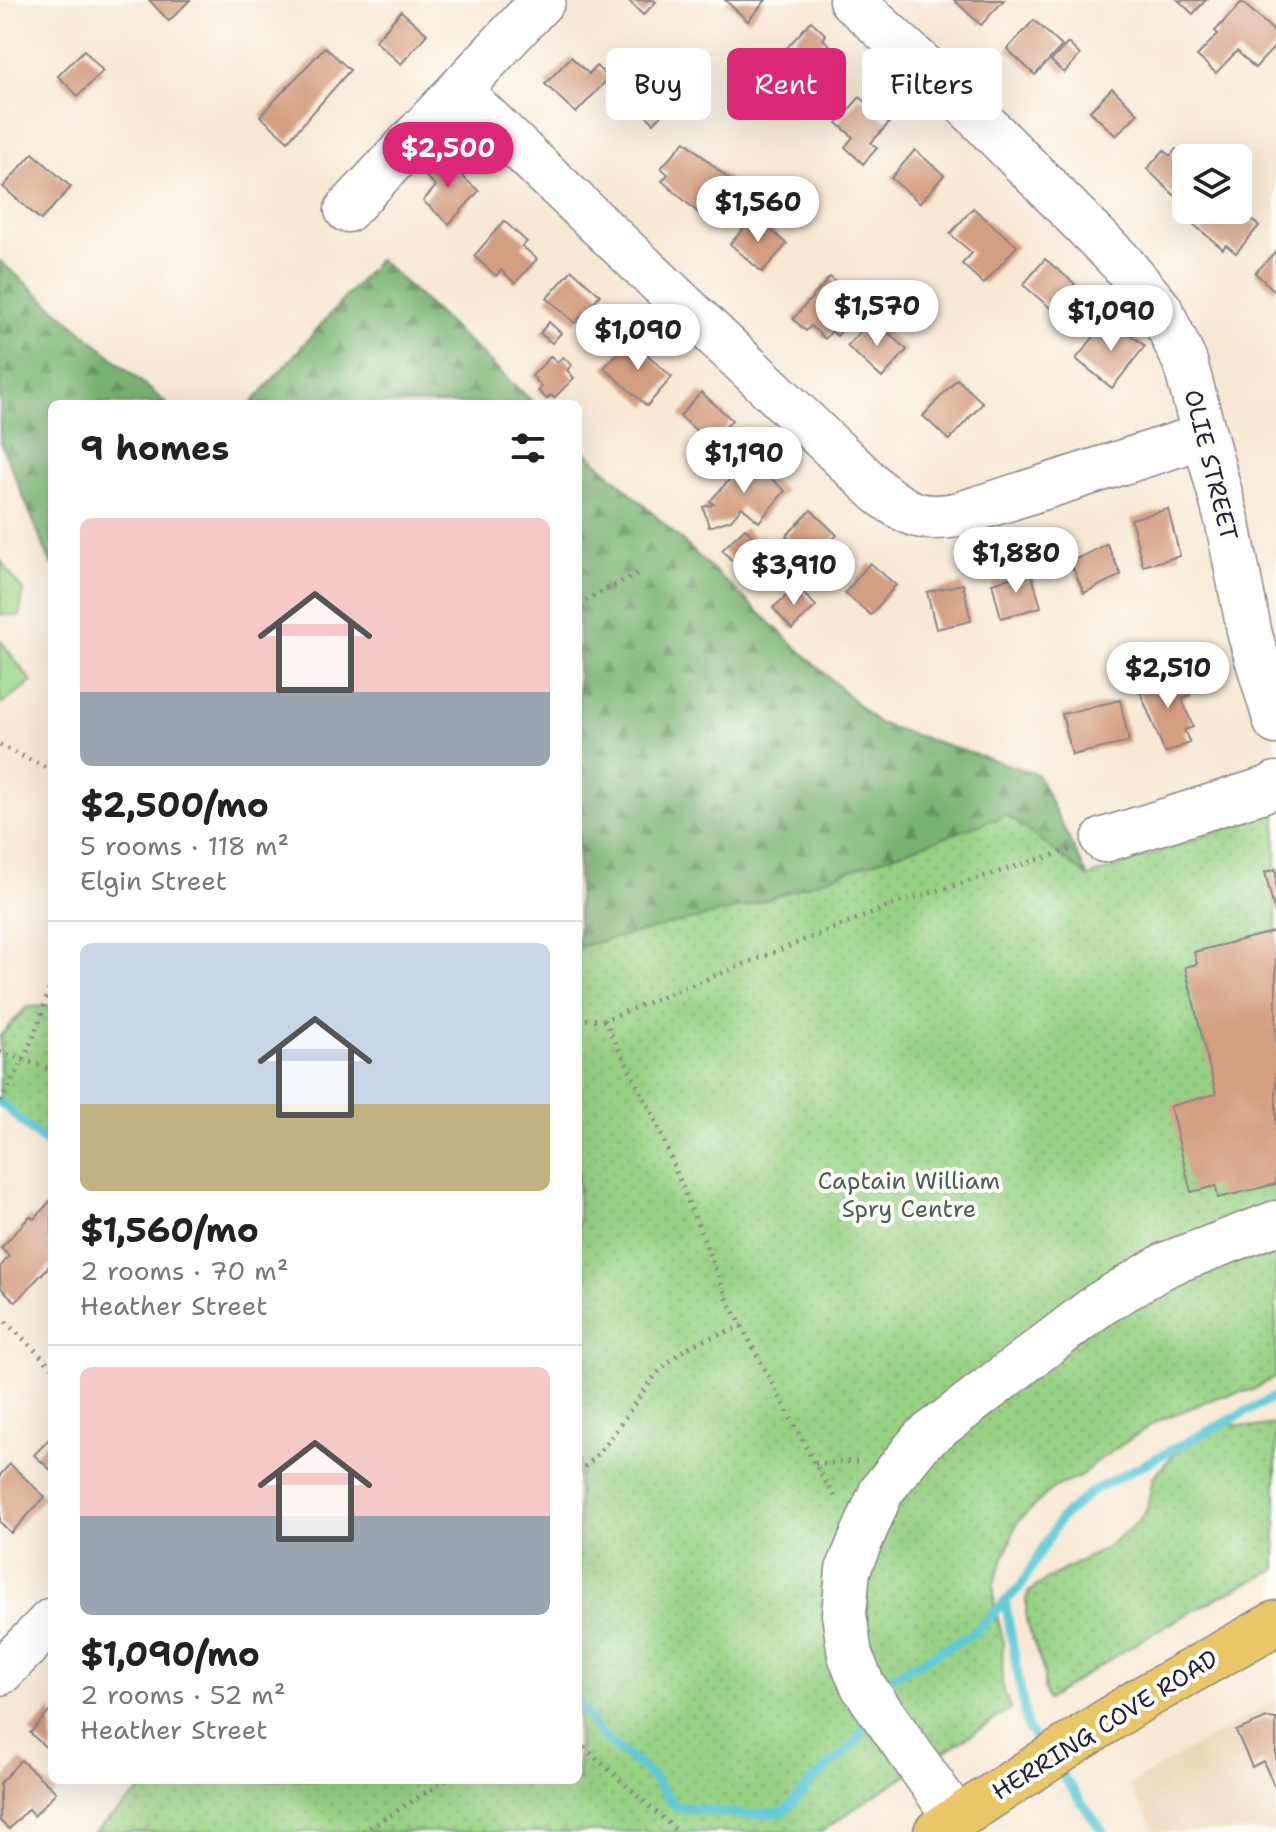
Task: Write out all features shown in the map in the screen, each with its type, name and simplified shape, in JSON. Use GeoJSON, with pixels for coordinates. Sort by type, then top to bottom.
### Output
{"type":"FeatureCollection","features":[{"type":"Feature","properties":{"kind":"main road","name":"HERRING COVE ROAD"},"geometry":{"type":"LineString","coordinates":[[946,1825],[1138,1701],[1276,1623]]}},
{"type":"Feature","properties":{"kind":"street"},"geometry":{"type":"LineString","coordinates":[[347,210],[543,0]]}},
{"type":"Feature","properties":{"kind":"street","name":"OLIE STREET"},"geometry":{"type":"LineString","coordinates":[[851,0],[964,103],[1146,290],[1177,341],[1228,524],[1250,635],[1276,722]]}},
{"type":"Feature","properties":{"kind":"street"},"geometry":{"type":"LineString","coordinates":[[459,91],[857,472],[899,508],[928,517],[960,514],[1204,436]]}},
{"type":"Feature","properties":{"kind":"street"},"geometry":{"type":"LineString","coordinates":[[1104,840],[1276,784]]}},
{"type":"Feature","properties":{"kind":"street"},"geometry":{"type":"LineString","coordinates":[[946,1825],[893,1730],[863,1686],[850,1655],[844,1614],[848,1570],[882,1490],[922,1440],[1100,1304],[1167,1264],[1276,1223]]}},
{"type":"Feature","properties":{"kind":"street"},"geometry":{"type":"LineString","coordinates":[[0,1673],[48,1624]]}},
{"type":"Feature","properties":{"kind":"path"},"geometry":{"type":"LineString","coordinates":[[582,602],[637,574]]}},
{"type":"Feature","properties":{"kind":"path"},"geometry":{"type":"LineString","coordinates":[[0,745],[48,769]]}},
{"type":"Feature","properties":{"kind":"path"},"geometry":{"type":"LineString","coordinates":[[582,1019],[604,1020],[895,904],[1104,840]]}},
{"type":"Feature","properties":{"kind":"path"},"geometry":{"type":"LineString","coordinates":[[0,1101],[23,1060],[48,993]]}},
{"type":"Feature","properties":{"kind":"path"},"geometry":{"type":"LineString","coordinates":[[604,1020],[653,1115],[728,1300],[815,1464],[845,1513]]}},
{"type":"Feature","properties":{"kind":"path"},"geometry":{"type":"LineString","coordinates":[[0,1052],[48,1069]]}},
{"type":"Feature","properties":{"kind":"path"},"geometry":{"type":"LineString","coordinates":[[0,1316],[48,1363]]}},
{"type":"Feature","properties":{"kind":"path"},"geometry":{"type":"LineString","coordinates":[[582,1469],[593,1461],[651,1381],[685,1350],[742,1326]]}},
{"type":"Feature","properties":{"kind":"path"},"geometry":{"type":"LineString","coordinates":[[815,1464],[872,1460]]}},
{"type":"Feature","properties":{"kind":"path"},"geometry":{"type":"LineString","coordinates":[[582,1746],[678,1832]]}},
{"type":"Feature","properties":{"kind":"path"},"geometry":{"type":"LineString","coordinates":[[363,1832],[440,1784]]}},
{"type":"Feature","properties":{"kind":"shaded area"},"geometry":{"type":"Polygon","coordinates":[[[1276,1700],[1276,1832],[1155,1832],[1128,1785],[1276,1700]]]}},
{"type":"Feature","properties":{"kind":"green space"},"geometry":{"type":"Polygon","coordinates":[[[379,259],[531,400],[255,400],[379,259]]]}},
{"type":"Feature","properties":{"kind":"green space"},"geometry":{"type":"Polygon","coordinates":[[[0,261],[162,400],[48,400],[48,556],[0,441],[0,261]]]}},
{"type":"Feature","properties":{"kind":"green space"},"geometry":{"type":"Polygon","coordinates":[[[582,448],[878,723],[1037,774],[1088,877],[582,1510],[582,448]]]}},
{"type":"Feature","properties":{"kind":"green space"},"geometry":{"type":"Polygon","coordinates":[[[1,561],[23,591],[20,616],[0,614],[1,561]]]}},
{"type":"Feature","properties":{"kind":"green space"},"geometry":{"type":"Polygon","coordinates":[[[0,640],[32,682],[2,704],[0,701],[0,640]]]}},
{"type":"Feature","properties":{"kind":"green space","name":"Captain William Spry Centre"},"geometry":{"type":"Polygon","coordinates":[[[1276,811],[1276,1376],[1253,1390],[1218,1397],[1157,1421],[1093,1464],[1080,1477],[1053,1488],[1018,1521],[994,1583],[994,1604],[1003,1639],[1002,1683],[1010,1710],[821,1832],[94,1832],[148,1784],[582,1784],[582,946],[748,906],[1007,815],[1088,877],[1276,811]]]}},
{"type":"Feature","properties":{"kind":"green space"},"geometry":{"type":"Polygon","coordinates":[[[48,1006],[48,1148],[0,1106],[0,1036],[27,1007],[48,1006]]]}},
{"type":"Feature","properties":{"kind":"green space"},"geometry":{"type":"Polygon","coordinates":[[[1224,1423],[1254,1427],[1276,1424],[1276,1570],[1216,1598],[1159,1630],[1048,1700],[1044,1689],[1044,1672],[1026,1620],[1029,1592],[1050,1577],[1104,1549],[1138,1522],[1147,1509],[1153,1477],[1199,1432],[1224,1423]]]}},
{"type":"Feature","properties":{"kind":"building"},"geometry":{"type":"Polygon","coordinates":[[[149,0],[190,0],[169,21],[149,0]]]}},
{"type":"Feature","properties":{"kind":"building"},"geometry":{"type":"Polygon","coordinates":[[[628,0],[653,0],[656,2],[643,15],[628,0]]]}},
{"type":"Feature","properties":{"kind":"building"},"geometry":{"type":"Polygon","coordinates":[[[725,0],[766,0],[748,21],[725,0]]]}},
{"type":"Feature","properties":{"kind":"building"},"geometry":{"type":"Polygon","coordinates":[[[954,0],[1004,0],[981,25],[954,0]]]}},
{"type":"Feature","properties":{"kind":"building"},"geometry":{"type":"Polygon","coordinates":[[[1178,0],[1206,0],[1193,14],[1178,0]]]}},
{"type":"Feature","properties":{"kind":"building"},"geometry":{"type":"Polygon","coordinates":[[[1242,2],[1276,33],[1276,45],[1255,68],[1237,51],[1216,73],[1197,56],[1242,2]]]}},
{"type":"Feature","properties":{"kind":"building"},"geometry":{"type":"Polygon","coordinates":[[[401,11],[427,34],[401,64],[375,41],[401,11]]]}},
{"type":"Feature","properties":{"kind":"building"},"geometry":{"type":"Polygon","coordinates":[[[1034,20],[1062,46],[1035,75],[1007,49],[1034,20]]]}},
{"type":"Feature","properties":{"kind":"building"},"geometry":{"type":"Polygon","coordinates":[[[811,21],[826,35],[823,39],[833,48],[787,48],[811,21]]]}},
{"type":"Feature","properties":{"kind":"building"},"geometry":{"type":"Polygon","coordinates":[[[1068,43],[1080,55],[1064,73],[1051,61],[1068,43]]]}},
{"type":"Feature","properties":{"kind":"building"},"geometry":{"type":"Polygon","coordinates":[[[325,47],[350,70],[288,141],[260,116],[325,47]]]}},
{"type":"Feature","properties":{"kind":"building"},"geometry":{"type":"Polygon","coordinates":[[[84,50],[103,71],[78,96],[58,76],[84,50]]]}},
{"type":"Feature","properties":{"kind":"building"},"geometry":{"type":"Polygon","coordinates":[[[571,57],[589,74],[596,66],[606,75],[606,81],[576,113],[545,84],[571,57]]]}},
{"type":"Feature","properties":{"kind":"building"},"geometry":{"type":"Polygon","coordinates":[[[1112,88],[1138,113],[1116,136],[1090,111],[1112,88]]]}},
{"type":"Feature","properties":{"kind":"building"},"geometry":{"type":"Polygon","coordinates":[[[860,97],[862,120],[886,120],[889,123],[871,143],[877,148],[863,164],[845,147],[853,137],[837,123],[846,120],[846,113],[860,97]]]}},
{"type":"Feature","properties":{"kind":"building"},"geometry":{"type":"Polygon","coordinates":[[[685,141],[732,182],[702,216],[662,181],[668,174],[661,168],[685,141]]]}},
{"type":"Feature","properties":{"kind":"building"},"geometry":{"type":"Polygon","coordinates":[[[915,150],[944,175],[920,203],[891,178],[915,150]]]}},
{"type":"Feature","properties":{"kind":"building"},"geometry":{"type":"Polygon","coordinates":[[[1164,150],[1170,156],[1172,154],[1172,193],[1147,169],[1164,150]]]}},
{"type":"Feature","properties":{"kind":"building"},"geometry":{"type":"Polygon","coordinates":[[[33,153],[71,187],[41,220],[3,187],[33,153]]]}},
{"type":"Feature","properties":{"kind":"building"},"geometry":{"type":"Polygon","coordinates":[[[439,156],[479,191],[449,224],[423,201],[436,186],[423,174],[439,156]]]}},
{"type":"Feature","properties":{"kind":"building"},"geometry":{"type":"Polygon","coordinates":[[[973,208],[1017,246],[984,284],[962,264],[972,253],[950,234],[973,208]]]}},
{"type":"Feature","properties":{"kind":"building"},"geometry":{"type":"Polygon","coordinates":[[[755,216],[787,244],[762,272],[730,244],[755,216]]]}},
{"type":"Feature","properties":{"kind":"building"},"geometry":{"type":"Polygon","coordinates":[[[1252,220],[1259,226],[1236,253],[1226,245],[1223,249],[1193,224],[1252,224],[1252,220]]]}},
{"type":"Feature","properties":{"kind":"building"},"geometry":{"type":"Polygon","coordinates":[[[504,221],[527,242],[522,246],[537,259],[515,283],[501,270],[496,276],[474,256],[504,221]]]}},
{"type":"Feature","properties":{"kind":"building"},"geometry":{"type":"Polygon","coordinates":[[[1276,251],[1276,292],[1255,273],[1276,251]]]}},
{"type":"Feature","properties":{"kind":"building"},"geometry":{"type":"Polygon","coordinates":[[[1045,259],[1075,284],[1053,310],[1023,285],[1045,259]]]}},
{"type":"Feature","properties":{"kind":"building"},"geometry":{"type":"Polygon","coordinates":[[[572,270],[600,295],[575,323],[547,298],[572,270]]]}},
{"type":"Feature","properties":{"kind":"building"},"geometry":{"type":"Polygon","coordinates":[[[830,277],[863,306],[837,336],[832,331],[825,339],[811,326],[806,331],[793,319],[830,277]]]}},
{"type":"Feature","properties":{"kind":"building"},"geometry":{"type":"Polygon","coordinates":[[[873,318],[907,350],[882,378],[847,346],[873,318]]]}},
{"type":"Feature","properties":{"kind":"building"},"geometry":{"type":"Polygon","coordinates":[[[1109,318],[1145,346],[1112,388],[1076,359],[1109,318]]]}},
{"type":"Feature","properties":{"kind":"building"},"geometry":{"type":"Polygon","coordinates":[[[549,322],[561,333],[552,343],[540,333],[549,322]]]}},
{"type":"Feature","properties":{"kind":"building"},"geometry":{"type":"Polygon","coordinates":[[[630,339],[672,377],[647,406],[604,368],[630,339]]]}},
{"type":"Feature","properties":{"kind":"building"},"geometry":{"type":"Polygon","coordinates":[[[551,356],[557,362],[563,357],[572,365],[567,370],[574,378],[554,398],[551,395],[547,399],[538,391],[542,387],[532,376],[551,356]]]}},
{"type":"Feature","properties":{"kind":"building"},"geometry":{"type":"Polygon","coordinates":[[[957,379],[983,403],[949,440],[923,416],[957,379]]]}},
{"type":"Feature","properties":{"kind":"building"},"geometry":{"type":"Polygon","coordinates":[[[701,392],[732,420],[711,444],[680,416],[701,392]]]}},
{"type":"Feature","properties":{"kind":"building"},"geometry":{"type":"Polygon","coordinates":[[[749,458],[785,491],[759,522],[742,507],[731,520],[709,527],[703,507],[714,504],[710,501],[749,458]]]}},
{"type":"Feature","properties":{"kind":"building"},"geometry":{"type":"Polygon","coordinates":[[[1168,509],[1180,556],[1143,566],[1131,519],[1168,509]]]}},
{"type":"Feature","properties":{"kind":"building"},"geometry":{"type":"Polygon","coordinates":[[[811,510],[837,535],[808,566],[786,545],[791,540],[786,536],[811,510]]]}},
{"type":"Feature","properties":{"kind":"building"},"geometry":{"type":"Polygon","coordinates":[[[745,528],[762,546],[739,568],[722,550],[745,528]]]}},
{"type":"Feature","properties":{"kind":"building"},"geometry":{"type":"Polygon","coordinates":[[[1107,544],[1121,575],[1084,593],[1070,562],[1107,544]]]}},
{"type":"Feature","properties":{"kind":"building"},"geometry":{"type":"Polygon","coordinates":[[[870,563],[896,585],[871,615],[845,593],[870,563]]]}},
{"type":"Feature","properties":{"kind":"building"},"geometry":{"type":"Polygon","coordinates":[[[1031,572],[1041,607],[1001,618],[992,583],[1031,572]]]}},
{"type":"Feature","properties":{"kind":"building"},"geometry":{"type":"Polygon","coordinates":[[[963,584],[971,621],[936,629],[927,592],[963,584]]]}},
{"type":"Feature","properties":{"kind":"building"},"geometry":{"type":"Polygon","coordinates":[[[797,586],[816,606],[792,629],[773,608],[797,586]]]}},
{"type":"Feature","properties":{"kind":"building"},"geometry":{"type":"Polygon","coordinates":[[[1179,670],[1190,695],[1182,699],[1193,727],[1184,730],[1190,743],[1165,753],[1138,687],[1179,670]]]}},
{"type":"Feature","properties":{"kind":"building"},"geometry":{"type":"Polygon","coordinates":[[[1120,700],[1129,742],[1072,755],[1062,714],[1120,700]]]}},
{"type":"Feature","properties":{"kind":"building"},"geometry":{"type":"Polygon","coordinates":[[[1276,869],[1276,913],[1275,913],[1265,872],[1276,869]]]}},
{"type":"Feature","properties":{"kind":"building"},"geometry":{"type":"Polygon","coordinates":[[[1276,931],[1276,1184],[1218,1198],[1216,1186],[1191,1192],[1170,1106],[1216,1094],[1185,967],[1197,964],[1194,952],[1276,931]]]}},
{"type":"Feature","properties":{"kind":"building"},"geometry":{"type":"Polygon","coordinates":[[[48,1203],[48,1267],[16,1302],[0,1287],[0,1267],[9,1256],[1,1248],[30,1216],[34,1219],[48,1203]]]}},
{"type":"Feature","properties":{"kind":"building"},"geometry":{"type":"Polygon","coordinates":[[[48,1440],[48,1467],[34,1455],[48,1440]]]}},
{"type":"Feature","properties":{"kind":"building"},"geometry":{"type":"Polygon","coordinates":[[[10,1464],[45,1497],[11,1533],[0,1522],[0,1475],[10,1464]]]}},
{"type":"Feature","properties":{"kind":"building"},"geometry":{"type":"Polygon","coordinates":[[[48,1713],[48,1749],[30,1733],[48,1713]]]}},
{"type":"Feature","properties":{"kind":"building"},"geometry":{"type":"Polygon","coordinates":[[[1267,1718],[1276,1719],[1276,1790],[1263,1761],[1252,1767],[1236,1731],[1267,1718]]]}},
{"type":"Feature","properties":{"kind":"building"},"geometry":{"type":"Polygon","coordinates":[[[21,1760],[56,1792],[34,1816],[28,1809],[9,1829],[0,1821],[0,1783],[21,1760]]]}},
{"type":"Feature","properties":{"kind":"waterway"},"geometry":{"type":"LineString","coordinates":[[0,1102],[48,1145]]}},
{"type":"Feature","properties":{"kind":"waterway"},"geometry":{"type":"LineString","coordinates":[[884,1690],[890,1678],[973,1633],[1020,1587],[1060,1519],[1092,1491],[1276,1396]]}},
{"type":"Feature","properties":{"kind":"waterway"},"geometry":{"type":"LineString","coordinates":[[1005,1601],[1027,1727],[1043,1750]]}},
{"type":"Feature","properties":{"kind":"waterway"},"geometry":{"type":"LineString","coordinates":[[582,1709],[600,1734],[651,1776],[675,1806],[744,1815],[784,1812],[810,1783],[855,1743],[869,1717]]}},
{"type":"Feature","properties":{"kind":"waterway"},"geometry":{"type":"LineString","coordinates":[[1057,1768],[1103,1832]]}}]}
